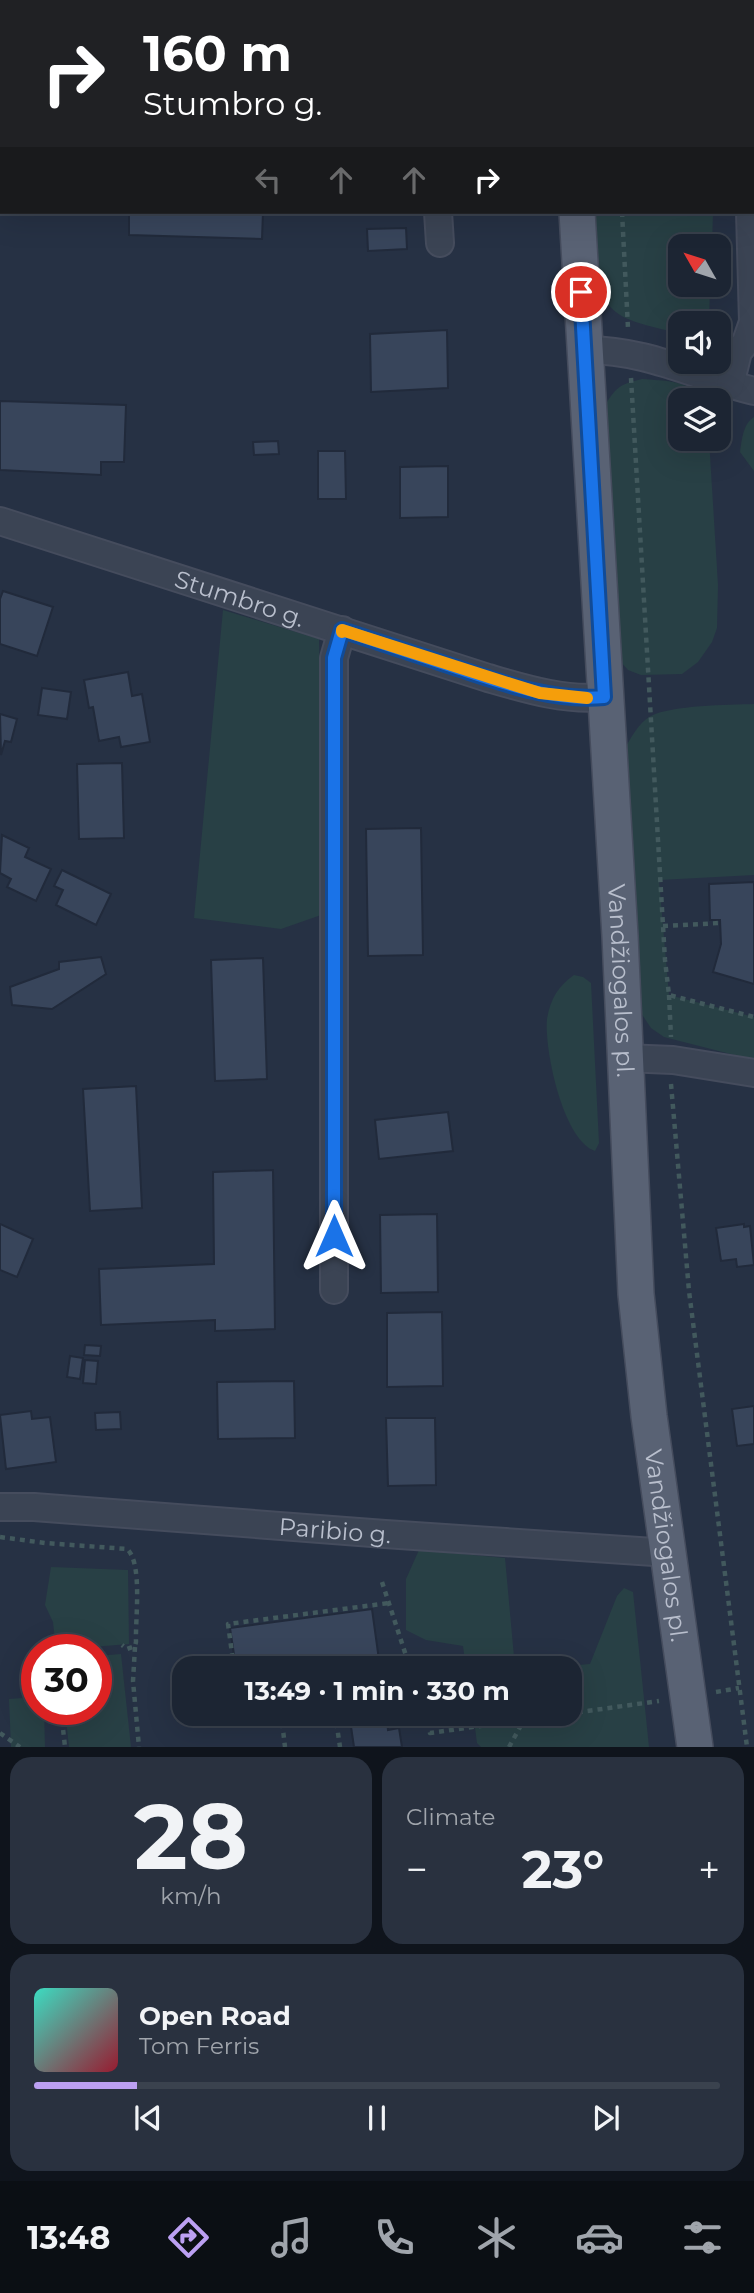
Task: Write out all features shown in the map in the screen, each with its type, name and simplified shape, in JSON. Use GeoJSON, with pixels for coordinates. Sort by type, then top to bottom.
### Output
{"type":"FeatureCollection","features":[{"type":"Feature","properties":{"kind":"main road","name":"Vandžiogalos pl."},"geometry":{"type":"LineString","coordinates":[[577,214],[620,936],[636,1294],[649,1416],[695,1747]]}},
{"type":"Feature","properties":{"kind":"street"},"geometry":{"type":"LineString","coordinates":[[438,214],[440,243]]}},
{"type":"Feature","properties":{"kind":"street"},"geometry":{"type":"LineString","coordinates":[[584,350],[607,349],[631,353],[742,388],[738,352],[751,332],[753,322],[750,214]]}},
{"type":"Feature","properties":{"kind":"street","name":"Stumbro g."},"geometry":{"type":"LineString","coordinates":[[0,521],[488,678],[540,693],[589,699],[604,697]]}},
{"type":"Feature","properties":{"kind":"street"},"geometry":{"type":"LineString","coordinates":[[334,1290],[334,658],[342,630]]}},
{"type":"Feature","properties":{"kind":"street"},"geometry":{"type":"LineString","coordinates":[[624,1059],[673,1059],[754,1073]]}},
{"type":"Feature","properties":{"kind":"street","name":"Paribio g."},"geometry":{"type":"LineString","coordinates":[[0,1507],[34,1507],[669,1553]]}},
{"type":"Feature","properties":{"kind":"path"},"geometry":{"type":"LineString","coordinates":[[622,214],[647,681],[673,1059],[670,1091],[689,1291],[747,1747]]}},
{"type":"Feature","properties":{"kind":"path"},"geometry":{"type":"LineString","coordinates":[[663,926],[720,923]]}},
{"type":"Feature","properties":{"kind":"path"},"geometry":{"type":"LineString","coordinates":[[669,995],[754,1017]]}},
{"type":"Feature","properties":{"kind":"path"},"geometry":{"type":"LineString","coordinates":[[0,1536],[36,1542],[127,1549],[131,1552],[136,1567],[132,1681],[139,1747]]}},
{"type":"Feature","properties":{"kind":"path"},"geometry":{"type":"LineString","coordinates":[[382,1582],[406,1656]]}},
{"type":"Feature","properties":{"kind":"path"},"geometry":{"type":"LineString","coordinates":[[232,1656],[228,1624],[389,1603]]}},
{"type":"Feature","properties":{"kind":"path"},"geometry":{"type":"LineString","coordinates":[[122,1645],[127,1649],[135,1646]]}},
{"type":"Feature","properties":{"kind":"path"},"geometry":{"type":"LineString","coordinates":[[582,1712],[739,1688]]}},
{"type":"Feature","properties":{"kind":"path"},"geometry":{"type":"LineString","coordinates":[[63,1725],[65,1747]]}},
{"type":"Feature","properties":{"kind":"path"},"geometry":{"type":"LineString","coordinates":[[283,1726],[285,1747]]}},
{"type":"Feature","properties":{"kind":"path"},"geometry":{"type":"LineString","coordinates":[[337,1726],[340,1747]]}},
{"type":"Feature","properties":{"kind":"path"},"geometry":{"type":"LineString","coordinates":[[428,1726],[430,1733],[481,1726]]}},
{"type":"Feature","properties":{"kind":"path"},"geometry":{"type":"LineString","coordinates":[[509,1747],[521,1726]]}},
{"type":"Feature","properties":{"kind":"path"},"geometry":{"type":"LineString","coordinates":[[0,1733],[19,1747]]}},
{"type":"Feature","properties":{"kind":"green space"},"geometry":{"type":"Polygon","coordinates":[[[592,214],[713,214],[712,234],[668,234],[668,298],[710,298],[709,311],[668,311],[668,330],[634,321],[614,311],[605,300],[595,273],[592,214]]]}},
{"type":"Feature","properties":{"kind":"green space"},"geometry":{"type":"Polygon","coordinates":[[[642,379],[667,381],[689,388],[668,388],[668,451],[710,451],[718,585],[717,628],[712,642],[698,662],[682,674],[641,675],[628,670],[619,660],[605,405],[620,387],[642,379]]]}},
{"type":"Feature","properties":{"kind":"green space"},"geometry":{"type":"Polygon","coordinates":[[[754,417],[754,471],[740,452],[745,428],[754,417]]]}},
{"type":"Feature","properties":{"kind":"green space"},"geometry":{"type":"Polygon","coordinates":[[[223,610],[319,639],[324,914],[281,929],[194,918],[223,610]]]}},
{"type":"Feature","properties":{"kind":"green space"},"geometry":{"type":"Polygon","coordinates":[[[754,704],[754,875],[659,880],[669,995],[754,1017],[754,1060],[664,1037],[651,1028],[639,1010],[624,750],[643,722],[660,712],[701,706],[754,704]]]}},
{"type":"Feature","properties":{"kind":"green space"},"geometry":{"type":"Polygon","coordinates":[[[574,975],[591,983],[599,1143],[595,1151],[584,1144],[565,1113],[549,1051],[547,1019],[550,1006],[559,989],[574,975]]]}},
{"type":"Feature","properties":{"kind":"green space"},"geometry":{"type":"Polygon","coordinates":[[[419,1550],[505,1558],[514,1656],[464,1656],[463,1646],[426,1640],[406,1630],[406,1579],[419,1550]]]}},
{"type":"Feature","properties":{"kind":"green space"},"geometry":{"type":"Polygon","coordinates":[[[51,1567],[128,1570],[129,1644],[112,1645],[112,1634],[54,1634],[53,1622],[45,1605],[51,1567]]]}},
{"type":"Feature","properties":{"kind":"green space"},"geometry":{"type":"Polygon","coordinates":[[[624,1588],[633,1592],[649,1747],[481,1747],[477,1743],[475,1726],[582,1726],[582,1665],[590,1664],[617,1596],[624,1588]]]}},
{"type":"Feature","properties":{"kind":"green space"},"geometry":{"type":"Polygon","coordinates":[[[121,1654],[131,1747],[69,1747],[67,1725],[112,1725],[112,1655],[121,1654]]]}},
{"type":"Feature","properties":{"kind":"green space"},"geometry":{"type":"Polygon","coordinates":[[[21,1698],[21,1725],[44,1725],[45,1747],[11,1747],[9,1699],[21,1698]]]}},
{"type":"Feature","properties":{"kind":"building"},"geometry":{"type":"Polygon","coordinates":[[[129,214],[263,214],[262,239],[129,235],[129,214]]]}},
{"type":"Feature","properties":{"kind":"building"},"geometry":{"type":"Polygon","coordinates":[[[406,228],[407,249],[368,251],[367,229],[406,228]]]}},
{"type":"Feature","properties":{"kind":"building"},"geometry":{"type":"Polygon","coordinates":[[[447,330],[448,388],[371,392],[370,334],[447,330]]]}},
{"type":"Feature","properties":{"kind":"building"},"geometry":{"type":"Polygon","coordinates":[[[0,401],[126,405],[124,462],[101,462],[101,475],[0,470],[0,401]]]}},
{"type":"Feature","properties":{"kind":"building"},"geometry":{"type":"Polygon","coordinates":[[[278,441],[279,454],[254,455],[253,442],[278,441]]]}},
{"type":"Feature","properties":{"kind":"building"},"geometry":{"type":"Polygon","coordinates":[[[318,451],[345,451],[346,499],[318,499],[318,451]]]}},
{"type":"Feature","properties":{"kind":"building"},"geometry":{"type":"Polygon","coordinates":[[[448,466],[448,517],[400,518],[400,467],[448,466]]]}},
{"type":"Feature","properties":{"kind":"building"},"geometry":{"type":"Polygon","coordinates":[[[3,591],[53,607],[37,656],[0,644],[0,599],[3,591]]]}},
{"type":"Feature","properties":{"kind":"building"},"geometry":{"type":"Polygon","coordinates":[[[128,672],[132,696],[142,694],[150,742],[121,747],[119,737],[99,741],[93,707],[89,708],[84,680],[128,672]]]}},
{"type":"Feature","properties":{"kind":"building"},"geometry":{"type":"Polygon","coordinates":[[[42,688],[71,692],[67,719],[38,715],[42,688]]]}},
{"type":"Feature","properties":{"kind":"building"},"geometry":{"type":"Polygon","coordinates":[[[0,714],[17,719],[11,742],[5,741],[1,755],[0,714]]]}},
{"type":"Feature","properties":{"kind":"building"},"geometry":{"type":"Polygon","coordinates":[[[122,763],[124,838],[79,839],[77,764],[122,763]]]}},
{"type":"Feature","properties":{"kind":"building"},"geometry":{"type":"Polygon","coordinates":[[[421,828],[423,955],[368,956],[366,829],[421,828]]]}},
{"type":"Feature","properties":{"kind":"building"},"geometry":{"type":"Polygon","coordinates":[[[2,835],[29,848],[25,857],[51,869],[36,901],[7,887],[11,879],[0,873],[2,835]]]}},
{"type":"Feature","properties":{"kind":"building"},"geometry":{"type":"Polygon","coordinates":[[[62,870],[111,894],[96,925],[56,905],[63,890],[54,886],[62,870]]]}},
{"type":"Feature","properties":{"kind":"building"},"geometry":{"type":"Polygon","coordinates":[[[754,882],[754,984],[713,972],[721,944],[720,920],[710,920],[709,884],[754,882]]]}},
{"type":"Feature","properties":{"kind":"building"},"geometry":{"type":"Polygon","coordinates":[[[101,957],[106,974],[52,1009],[12,1005],[10,987],[59,969],[59,962],[101,957]]]}},
{"type":"Feature","properties":{"kind":"building"},"geometry":{"type":"Polygon","coordinates":[[[263,958],[267,1079],[215,1081],[211,960],[263,958]]]}},
{"type":"Feature","properties":{"kind":"building"},"geometry":{"type":"Polygon","coordinates":[[[136,1086],[142,1208],[90,1211],[83,1089],[136,1086]]]}},
{"type":"Feature","properties":{"kind":"building"},"geometry":{"type":"Polygon","coordinates":[[[448,1112],[453,1151],[379,1159],[375,1120],[448,1112]]]}},
{"type":"Feature","properties":{"kind":"building"},"geometry":{"type":"Polygon","coordinates":[[[273,1170],[275,1329],[215,1331],[215,1320],[101,1325],[99,1269],[214,1264],[213,1172],[273,1170]]]}},
{"type":"Feature","properties":{"kind":"building"},"geometry":{"type":"Polygon","coordinates":[[[437,1214],[438,1292],[381,1293],[380,1215],[437,1214]]]}},
{"type":"Feature","properties":{"kind":"building"},"geometry":{"type":"Polygon","coordinates":[[[0,1224],[33,1239],[17,1277],[0,1270],[0,1224]]]}},
{"type":"Feature","properties":{"kind":"building"},"geometry":{"type":"Polygon","coordinates":[[[744,1224],[744,1227],[750,1226],[754,1265],[737,1267],[736,1259],[721,1261],[716,1228],[744,1224]]]}},
{"type":"Feature","properties":{"kind":"building"},"geometry":{"type":"Polygon","coordinates":[[[442,1312],[443,1386],[387,1387],[387,1313],[442,1312]]]}},
{"type":"Feature","properties":{"kind":"building"},"geometry":{"type":"Polygon","coordinates":[[[85,1345],[101,1346],[100,1356],[84,1355],[85,1345]]]}},
{"type":"Feature","properties":{"kind":"building"},"geometry":{"type":"Polygon","coordinates":[[[70,1356],[83,1358],[80,1379],[67,1377],[70,1356]]]}},
{"type":"Feature","properties":{"kind":"building"},"geometry":{"type":"Polygon","coordinates":[[[85,1360],[98,1361],[96,1384],[83,1383],[85,1360]]]}},
{"type":"Feature","properties":{"kind":"building"},"geometry":{"type":"Polygon","coordinates":[[[294,1381],[295,1438],[218,1439],[217,1382],[294,1381]]]}},
{"type":"Feature","properties":{"kind":"building"},"geometry":{"type":"Polygon","coordinates":[[[754,1406],[754,1444],[737,1446],[732,1409],[754,1406]]]}},
{"type":"Feature","properties":{"kind":"building"},"geometry":{"type":"Polygon","coordinates":[[[31,1411],[32,1419],[50,1417],[56,1462],[6,1469],[0,1415],[31,1411]]]}},
{"type":"Feature","properties":{"kind":"building"},"geometry":{"type":"Polygon","coordinates":[[[120,1412],[121,1429],[96,1430],[95,1413],[120,1412]]]}},
{"type":"Feature","properties":{"kind":"building"},"geometry":{"type":"Polygon","coordinates":[[[386,1418],[435,1418],[436,1485],[388,1486],[386,1418]]]}},
{"type":"Feature","properties":{"kind":"building"},"geometry":{"type":"Polygon","coordinates":[[[372,1609],[378,1656],[234,1656],[230,1628],[372,1609]]]}},
{"type":"Feature","properties":{"kind":"building"},"geometry":{"type":"Polygon","coordinates":[[[351,1726],[388,1726],[388,1730],[399,1728],[402,1747],[354,1747],[351,1726]]]}},
{"type":"Feature","properties":{"kind":"slow traffic"},"geometry":{"type":"LineString","coordinates":[[342,632],[540,693],[587,698]]}},
{"type":"Feature","properties":{"kind":"route"},"geometry":{"type":"LineString","coordinates":[[334,1236],[334,658],[342,630],[540,693],[589,699],[604,697],[581,292]]}}]}
